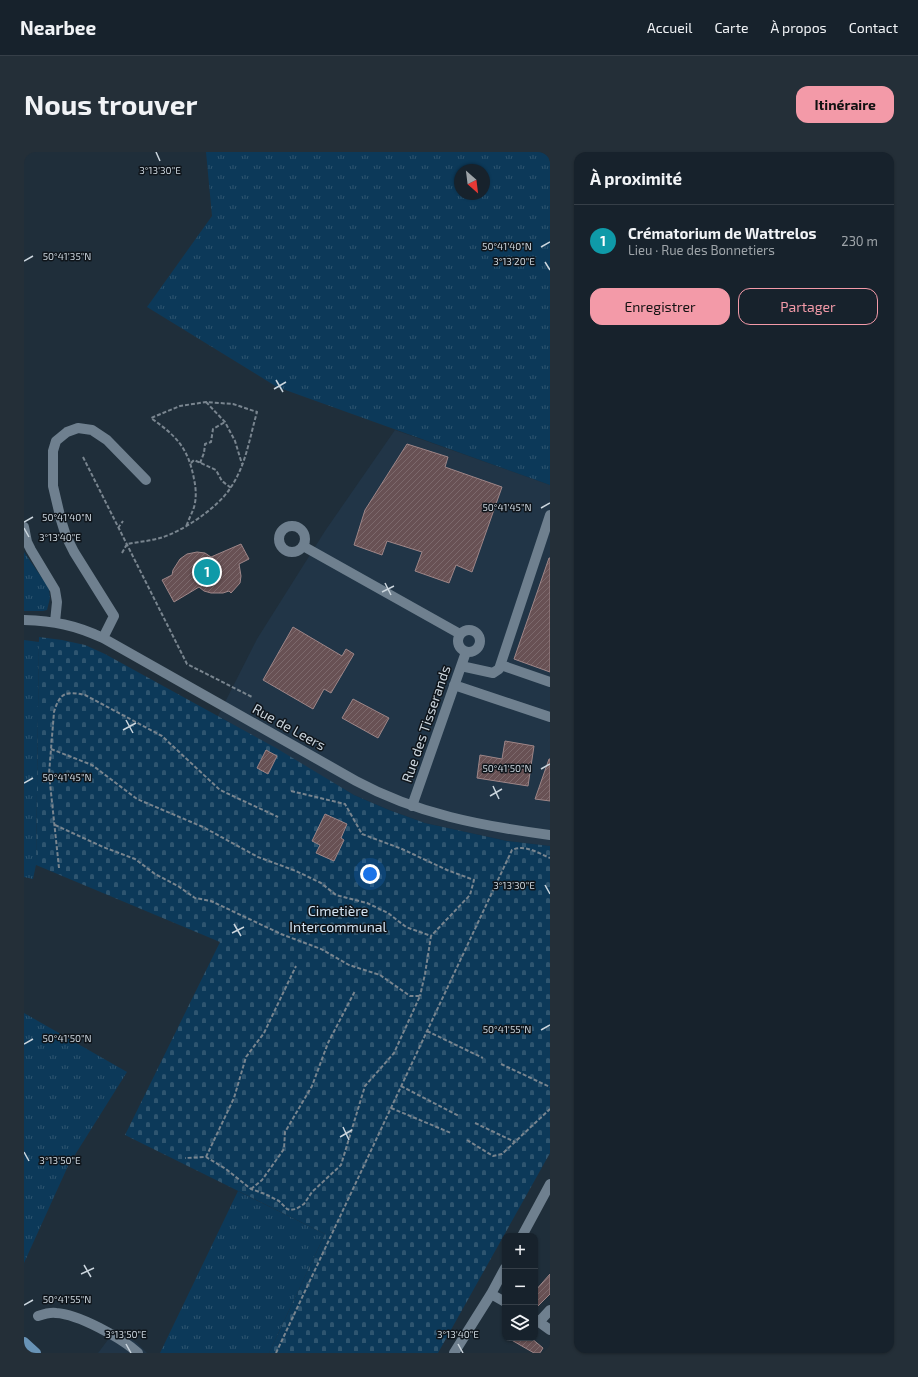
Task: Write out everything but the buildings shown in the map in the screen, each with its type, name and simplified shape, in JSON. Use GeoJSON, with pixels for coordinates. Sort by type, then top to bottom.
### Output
{"type":"FeatureCollection","features":[{"type":"Feature","properties":{"kind":"main road"},"geometry":{"type":"LineString","coordinates":[[24,1342],[36,1353]]}},
{"type":"Feature","properties":{"kind":"street"},"geometry":{"type":"LineString","coordinates":[[103,638],[114,616],[74,552],[66,536],[53,486],[53,450],[56,442],[67,432],[78,428],[92,430],[107,440],[146,480]]}},
{"type":"Feature","properties":{"kind":"street"},"geometry":{"type":"LineString","coordinates":[[461,666],[493,673],[499,669],[550,516]]}},
{"type":"Feature","properties":{"kind":"street"},"geometry":{"type":"LineString","coordinates":[[24,527],[29,546],[54,590],[57,602],[55,622]]}},
{"type":"Feature","properties":{"kind":"street"},"geometry":{"type":"LineString","coordinates":[[304,546],[460,634]]}},
{"type":"Feature","properties":{"kind":"street","name":"Rue de Leers"},"geometry":{"type":"LineString","coordinates":[[24,620],[55,622],[75,627],[103,638],[356,781],[388,797],[430,812],[474,823],[550,835]]}},
{"type":"Feature","properties":{"kind":"street","name":"Rue des Tisserands"},"geometry":{"type":"LineString","coordinates":[[470,630],[477,633],[481,639],[476,650],[473,652],[466,652],[458,645],[458,637],[463,631],[470,630]]}},
{"type":"Feature","properties":{"kind":"street","name":"Rue des Tisserands"},"geometry":{"type":"LineString","coordinates":[[412,806],[466,652]]}},
{"type":"Feature","properties":{"kind":"street"},"geometry":{"type":"LineString","coordinates":[[501,665],[550,682]]}},
{"type":"Feature","properties":{"kind":"street"},"geometry":{"type":"LineString","coordinates":[[454,685],[550,717]]}},
{"type":"Feature","properties":{"kind":"street"},"geometry":{"type":"LineString","coordinates":[[524,1233],[550,1186]]}},
{"type":"Feature","properties":{"kind":"street"},"geometry":{"type":"LineString","coordinates":[[463,1353],[504,1269]]}},
{"type":"Feature","properties":{"kind":"street"},"geometry":{"type":"LineString","coordinates":[[491,1294],[502,1300]]}},
{"type":"Feature","properties":{"kind":"street"},"geometry":{"type":"LineString","coordinates":[[454,1353],[491,1294]]}},
{"type":"Feature","properties":{"kind":"street"},"geometry":{"type":"LineString","coordinates":[[538,1319],[550,1310]]}},
{"type":"Feature","properties":{"kind":"street"},"geometry":{"type":"LineString","coordinates":[[38,1316],[55,1312],[73,1316],[114,1336],[126,1343],[138,1353]]}},
{"type":"Feature","properties":{"kind":"street"},"geometry":{"type":"LineString","coordinates":[[538,1321],[550,1330]]}},
{"type":"Feature","properties":{"kind":"path"},"geometry":{"type":"LineString","coordinates":[[206,402],[225,422],[235,441],[242,465]]}},
{"type":"Feature","properties":{"kind":"path"},"geometry":{"type":"LineString","coordinates":[[127,544],[161,538],[186,527],[208,512],[231,488],[242,465],[257,412],[233,404],[206,402],[180,406],[151,418],[166,429],[181,445],[191,462],[196,488],[194,508],[186,527]]}},
{"type":"Feature","properties":{"kind":"path"},"geometry":{"type":"LineString","coordinates":[[200,463],[204,453],[205,444],[211,442],[213,430],[225,422]]}},
{"type":"Feature","properties":{"kind":"path"},"geometry":{"type":"LineString","coordinates":[[83,457],[187,664],[252,697]]}},
{"type":"Feature","properties":{"kind":"path"},"geometry":{"type":"LineString","coordinates":[[191,462],[194,460],[216,470],[222,481],[231,488]]}},
{"type":"Feature","properties":{"kind":"path"},"geometry":{"type":"LineString","coordinates":[[118,528],[123,521]]}},
{"type":"Feature","properties":{"kind":"path"},"geometry":{"type":"LineString","coordinates":[[122,553],[127,544]]}},
{"type":"Feature","properties":{"kind":"path"},"geometry":{"type":"LineString","coordinates":[[59,868],[49,774],[54,712],[57,702],[64,694],[71,692],[85,695],[162,736],[220,790],[278,817]]}},
{"type":"Feature","properties":{"kind":"path"},"geometry":{"type":"LineString","coordinates":[[51,749],[92,764],[137,799],[203,828],[258,857],[296,871],[321,883],[336,895],[367,904],[388,913],[406,927],[431,936]]}},
{"type":"Feature","properties":{"kind":"path"},"geometry":{"type":"LineString","coordinates":[[185,1158],[206,1157],[226,1169],[251,1189],[279,1201],[287,1209],[296,1209],[304,1204],[312,1192],[341,1165],[365,1086],[394,1053],[420,996],[431,936],[470,894],[474,880],[447,870],[402,849],[362,834],[344,804],[291,791]]}},
{"type":"Feature","properties":{"kind":"path"},"geometry":{"type":"LineString","coordinates":[[55,825],[103,847],[135,859],[155,874],[178,886],[195,898],[211,901],[281,934],[321,949],[349,965],[380,975],[410,996],[420,996]]}},
{"type":"Feature","properties":{"kind":"path"},"geometry":{"type":"LineString","coordinates":[[276,1353],[512,850],[524,847],[550,858]]}},
{"type":"Feature","properties":{"kind":"path"},"geometry":{"type":"LineString","coordinates":[[206,1157],[234,1098],[246,1057],[264,1033],[296,966]]}},
{"type":"Feature","properties":{"kind":"path"},"geometry":{"type":"LineString","coordinates":[[251,1189],[262,1180],[284,1149],[285,1132],[312,1086],[328,1043],[355,991]]}},
{"type":"Feature","properties":{"kind":"path"},"geometry":{"type":"LineString","coordinates":[[428,1030],[482,1058]]}},
{"type":"Feature","properties":{"kind":"path"},"geometry":{"type":"LineString","coordinates":[[501,1064],[550,1087]]}},
{"type":"Feature","properties":{"kind":"path"},"geometry":{"type":"LineString","coordinates":[[401,1086],[459,1116]]}},
{"type":"Feature","properties":{"kind":"path"},"geometry":{"type":"LineString","coordinates":[[391,1108],[451,1133]]}},
{"type":"Feature","properties":{"kind":"path"},"geometry":{"type":"LineString","coordinates":[[467,1140],[493,1156],[502,1154],[550,1109]]}},
{"type":"Feature","properties":{"kind":"path"},"geometry":{"type":"LineString","coordinates":[[475,1123],[515,1142]]}},
{"type":"Feature","properties":{"kind":"shaded area"},"geometry":{"type":"Polygon","coordinates":[[[395,430],[550,485],[550,846],[507,841],[425,823],[389,810],[354,795],[218,716],[257,639],[325,531],[395,430]]]}},
{"type":"Feature","properties":{"kind":"shaded area"},"geometry":{"type":"Polygon","coordinates":[[[116,1329],[137,1343],[147,1353],[98,1353],[116,1329]]]}},
{"type":"Feature","properties":{"kind":"green space"},"geometry":{"type":"Polygon","coordinates":[[[206,152],[550,152],[550,485],[277,387],[147,307],[212,216],[206,152]]]}},
{"type":"Feature","properties":{"kind":"green space"},"geometry":{"type":"Polygon","coordinates":[[[24,552],[49,588],[50,598],[47,610],[24,611],[24,552]]]}},
{"type":"Feature","properties":{"kind":"green space","name":"Cimetière Intercommunal"},"geometry":{"type":"Polygon","coordinates":[[[39,637],[85,645],[105,654],[276,748],[354,795],[389,810],[425,823],[507,841],[550,846],[550,1153],[505,1233],[502,1233],[502,1239],[438,1353],[269,1353],[325,1234],[125,1135],[220,942],[36,865],[39,637]]]}},
{"type":"Feature","properties":{"kind":"green space"},"geometry":{"type":"Polygon","coordinates":[[[24,640],[39,642],[36,865],[33,879],[24,877],[24,640]]]}},
{"type":"Feature","properties":{"kind":"green space"},"geometry":{"type":"Polygon","coordinates":[[[24,1013],[127,1072],[68,1166],[24,1263],[24,1013]]]}},
{"type":"Feature","properties":{"kind":"green space"},"geometry":{"type":"Polygon","coordinates":[[[238,1191],[325,1234],[269,1353],[160,1353],[238,1191]]]}},
{"type":"Feature","properties":{"kind":"place","name":"Crématorium de Wattrelos"},"geometry":{"type":"Point","coordinates":[207,572]}}]}
